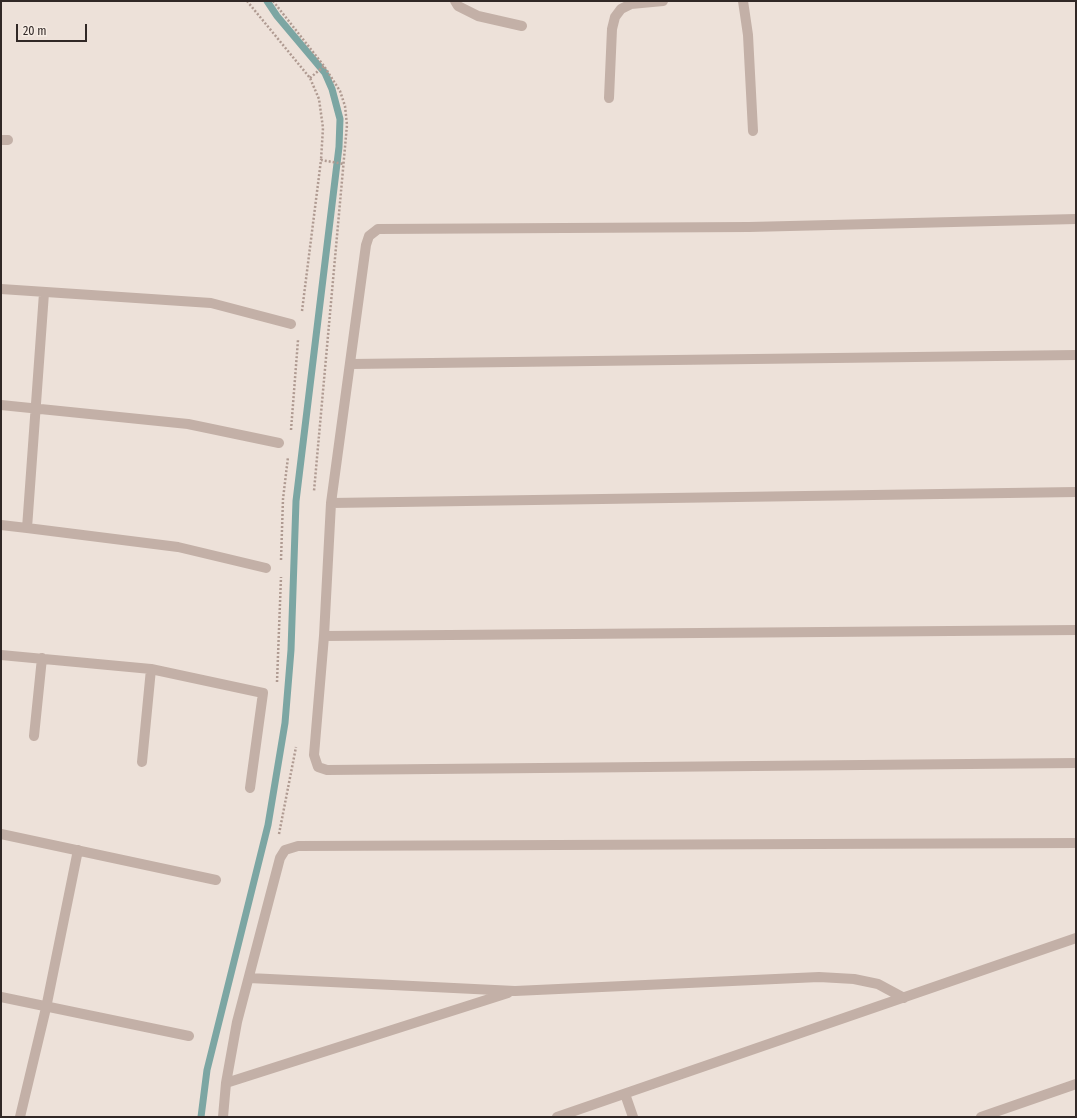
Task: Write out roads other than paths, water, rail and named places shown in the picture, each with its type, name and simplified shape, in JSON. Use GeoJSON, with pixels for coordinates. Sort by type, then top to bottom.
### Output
{"type":"FeatureCollection","features":[{"type":"Feature","properties":{"kind":"street"},"geometry":{"type":"LineString","coordinates":[[455,1],[458,6],[478,16],[522,26]]}},
{"type":"Feature","properties":{"kind":"street"},"geometry":{"type":"LineString","coordinates":[[609,98],[612,29],[615,18],[621,9],[631,4],[663,1]]}},
{"type":"Feature","properties":{"kind":"street"},"geometry":{"type":"LineString","coordinates":[[743,1],[748,35],[753,131]]}},
{"type":"Feature","properties":{"kind":"street"},"geometry":{"type":"LineString","coordinates":[[1076,219],[749,227],[378,229],[369,236],[366,245],[331,503],[324,636],[314,755],[318,767],[327,770],[1076,763]]}},
{"type":"Feature","properties":{"kind":"street"},"geometry":{"type":"LineString","coordinates":[[1,290],[211,303],[291,324]]}},
{"type":"Feature","properties":{"kind":"street"},"geometry":{"type":"LineString","coordinates":[[27,528],[44,293]]}},
{"type":"Feature","properties":{"kind":"street"},"geometry":{"type":"LineString","coordinates":[[351,364],[1076,355]]}},
{"type":"Feature","properties":{"kind":"street"},"geometry":{"type":"LineString","coordinates":[[1,405],[36,407],[188,424],[279,443]]}},
{"type":"Feature","properties":{"kind":"street"},"geometry":{"type":"LineString","coordinates":[[331,503],[1076,492]]}},
{"type":"Feature","properties":{"kind":"street"},"geometry":{"type":"LineString","coordinates":[[1,525],[178,547],[266,568]]}},
{"type":"Feature","properties":{"kind":"street"},"geometry":{"type":"LineString","coordinates":[[324,636],[1076,630]]}},
{"type":"Feature","properties":{"kind":"street"},"geometry":{"type":"LineString","coordinates":[[1,655],[151,669],[263,693],[250,788]]}},
{"type":"Feature","properties":{"kind":"street"},"geometry":{"type":"LineString","coordinates":[[34,736],[42,658]]}},
{"type":"Feature","properties":{"kind":"street"},"geometry":{"type":"LineString","coordinates":[[142,762],[151,669]]}},
{"type":"Feature","properties":{"kind":"street"},"geometry":{"type":"LineString","coordinates":[[1,834],[216,880]]}},
{"type":"Feature","properties":{"kind":"street"},"geometry":{"type":"LineString","coordinates":[[223,1117],[226,1084],[237,1022],[280,858],[285,850],[298,846],[1076,843]]}},
{"type":"Feature","properties":{"kind":"street"},"geometry":{"type":"LineString","coordinates":[[20,1117],[46,1008],[78,850]]}},
{"type":"Feature","properties":{"kind":"street"},"geometry":{"type":"LineString","coordinates":[[558,1117],[1076,938]]}},
{"type":"Feature","properties":{"kind":"street"},"geometry":{"type":"LineString","coordinates":[[249,978],[515,991],[819,978],[854,979],[878,984],[904,998]]}},
{"type":"Feature","properties":{"kind":"street"},"geometry":{"type":"LineString","coordinates":[[226,1084],[515,991]]}},
{"type":"Feature","properties":{"kind":"street"},"geometry":{"type":"LineString","coordinates":[[1,997],[46,1008],[189,1036]]}},
{"type":"Feature","properties":{"kind":"street"},"geometry":{"type":"LineString","coordinates":[[981,1117],[1076,1084]]}},
{"type":"Feature","properties":{"kind":"street"},"geometry":{"type":"LineString","coordinates":[[625,1094],[633,1117]]}},
{"type":"Feature","properties":{"kind":"waterway"},"geometry":{"type":"LineString","coordinates":[[201,1117],[207,1070],[268,825],[285,723],[291,650],[296,501],[339,147],[340,119],[332,89],[325,73],[277,16],[267,1]]}}]}
